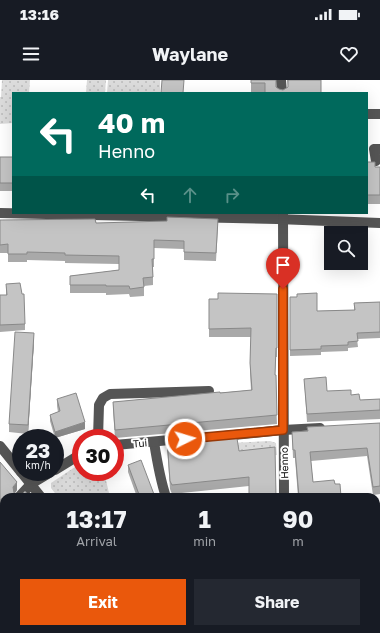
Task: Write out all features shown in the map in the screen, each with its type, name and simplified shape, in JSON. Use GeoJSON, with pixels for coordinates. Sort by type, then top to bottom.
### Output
{"type":"FeatureCollection","features":[{"type":"Feature","properties":{"kind":"street"},"geometry":{"type":"LineString","coordinates":[[281,80],[282,92]]}},
{"type":"Feature","properties":{"kind":"street"},"geometry":{"type":"LineString","coordinates":[[368,114],[380,114]]}},
{"type":"Feature","properties":{"kind":"street"},"geometry":{"type":"LineString","coordinates":[[376,161],[374,149],[380,149]]}},
{"type":"Feature","properties":{"kind":"street"},"geometry":{"type":"LineString","coordinates":[[0,213],[12,213]]}},
{"type":"Feature","properties":{"kind":"street"},"geometry":{"type":"LineString","coordinates":[[94,214],[283,216],[380,223]]}},
{"type":"Feature","properties":{"kind":"street","name":"Henno"},"geometry":{"type":"LineString","coordinates":[[283,216],[284,493]]}},
{"type":"Feature","properties":{"kind":"street"},"geometry":{"type":"LineString","coordinates":[[98,429],[99,405],[103,398],[110,394],[209,391]]}},
{"type":"Feature","properties":{"kind":"street"},"geometry":{"type":"LineString","coordinates":[[213,437],[283,430],[328,428]]}},
{"type":"Feature","properties":{"kind":"street","name":"Tui"},"geometry":{"type":"LineString","coordinates":[[124,444],[192,438]]}},
{"type":"Feature","properties":{"kind":"street"},"geometry":{"type":"LineString","coordinates":[[154,442],[159,473],[165,493]]}},
{"type":"Feature","properties":{"kind":"street"},"geometry":{"type":"LineString","coordinates":[[0,446],[12,461]]}},
{"type":"Feature","properties":{"kind":"street"},"geometry":{"type":"LineString","coordinates":[[28,481],[38,493]]}},
{"type":"Feature","properties":{"kind":"street"},"geometry":{"type":"LineString","coordinates":[[23,493],[36,481]]}},
{"type":"Feature","properties":{"kind":"shaded area"},"geometry":{"type":"Polygon","coordinates":[[[2,80],[30,80],[29,92],[12,92],[12,123],[0,124],[2,80]]]}},
{"type":"Feature","properties":{"kind":"shaded area"},"geometry":{"type":"Polygon","coordinates":[[[87,80],[106,80],[105,92],[86,92],[87,80]]]}},
{"type":"Feature","properties":{"kind":"shaded area"},"geometry":{"type":"Polygon","coordinates":[[[108,80],[160,80],[160,92],[107,92],[108,80]]]}},
{"type":"Feature","properties":{"kind":"shaded area"},"geometry":{"type":"Polygon","coordinates":[[[270,441],[276,443],[277,455],[240,458],[239,449],[231,450],[230,443],[270,441]]]}},
{"type":"Feature","properties":{"kind":"shaded area"},"geometry":{"type":"Polygon","coordinates":[[[72,469],[72,481],[106,481],[109,493],[55,493],[51,488],[51,483],[54,481],[64,481],[64,474],[72,469]]]}},
{"type":"Feature","properties":{"kind":"building"},"geometry":{"type":"Polygon","coordinates":[[[162,80],[184,80],[183,92],[161,92],[162,80]]]}},
{"type":"Feature","properties":{"kind":"building"},"geometry":{"type":"Polygon","coordinates":[[[251,80],[276,80],[276,87],[283,90],[288,87],[288,80],[321,80],[321,92],[265,92],[265,83],[251,83],[251,80]]]}},
{"type":"Feature","properties":{"kind":"building"},"geometry":{"type":"Polygon","coordinates":[[[0,157],[12,157],[12,183],[0,183],[0,157]]]}},
{"type":"Feature","properties":{"kind":"building"},"geometry":{"type":"Polygon","coordinates":[[[368,162],[375,162],[375,167],[380,167],[380,195],[368,195],[368,162]]]}},
{"type":"Feature","properties":{"kind":"building"},"geometry":{"type":"Polygon","coordinates":[[[167,217],[218,219],[216,253],[184,252],[184,241],[154,240],[154,259],[152,259],[153,277],[143,278],[144,287],[130,289],[129,286],[70,285],[70,276],[119,270],[119,256],[65,255],[65,253],[27,252],[27,254],[8,254],[8,244],[0,245],[0,220],[95,219],[96,223],[167,221],[167,217]]]}},
{"type":"Feature","properties":{"kind":"building"},"geometry":{"type":"Polygon","coordinates":[[[20,283],[22,294],[24,294],[25,324],[0,325],[0,295],[7,295],[6,284],[20,283]]]}},
{"type":"Feature","properties":{"kind":"building"},"geometry":{"type":"Polygon","coordinates":[[[218,293],[277,294],[277,348],[275,375],[277,415],[115,429],[113,402],[252,390],[250,363],[251,328],[209,329],[209,299],[218,299],[218,293]]]}},
{"type":"Feature","properties":{"kind":"building"},"geometry":{"type":"Polygon","coordinates":[[[317,293],[317,311],[355,310],[354,303],[380,302],[380,332],[357,333],[358,341],[348,342],[348,345],[321,346],[321,349],[290,350],[290,297],[297,297],[297,294],[317,293]]]}},
{"type":"Feature","properties":{"kind":"building"},"geometry":{"type":"Polygon","coordinates":[[[15,332],[34,333],[28,425],[9,424],[15,332]]]}},
{"type":"Feature","properties":{"kind":"building"},"geometry":{"type":"Polygon","coordinates":[[[326,377],[327,391],[351,390],[351,395],[359,394],[360,400],[380,399],[380,410],[307,414],[304,379],[326,377]]]}},
{"type":"Feature","properties":{"kind":"building"},"geometry":{"type":"Polygon","coordinates":[[[76,393],[85,422],[64,429],[54,429],[50,415],[60,411],[57,399],[76,393]]]}},
{"type":"Feature","properties":{"kind":"building"},"geometry":{"type":"Polygon","coordinates":[[[380,423],[380,486],[373,487],[367,448],[310,452],[313,482],[334,480],[335,484],[340,484],[341,493],[299,493],[292,432],[308,431],[307,427],[380,423]]]}},
{"type":"Feature","properties":{"kind":"building"},"geometry":{"type":"Polygon","coordinates":[[[236,432],[239,451],[275,447],[276,493],[249,493],[249,477],[172,485],[170,481],[167,438],[236,432]]]}},
{"type":"Feature","properties":{"kind":"building"},"geometry":{"type":"Polygon","coordinates":[[[141,460],[153,493],[138,493],[128,465],[141,460]]]}},
{"type":"Feature","properties":{"kind":"building"},"geometry":{"type":"Polygon","coordinates":[[[0,462],[12,476],[12,481],[17,482],[13,487],[14,493],[0,493],[0,462]]]}},
{"type":"Feature","properties":{"kind":"route"},"geometry":{"type":"LineString","coordinates":[[185,439],[283,430],[283,289]]}}]}
